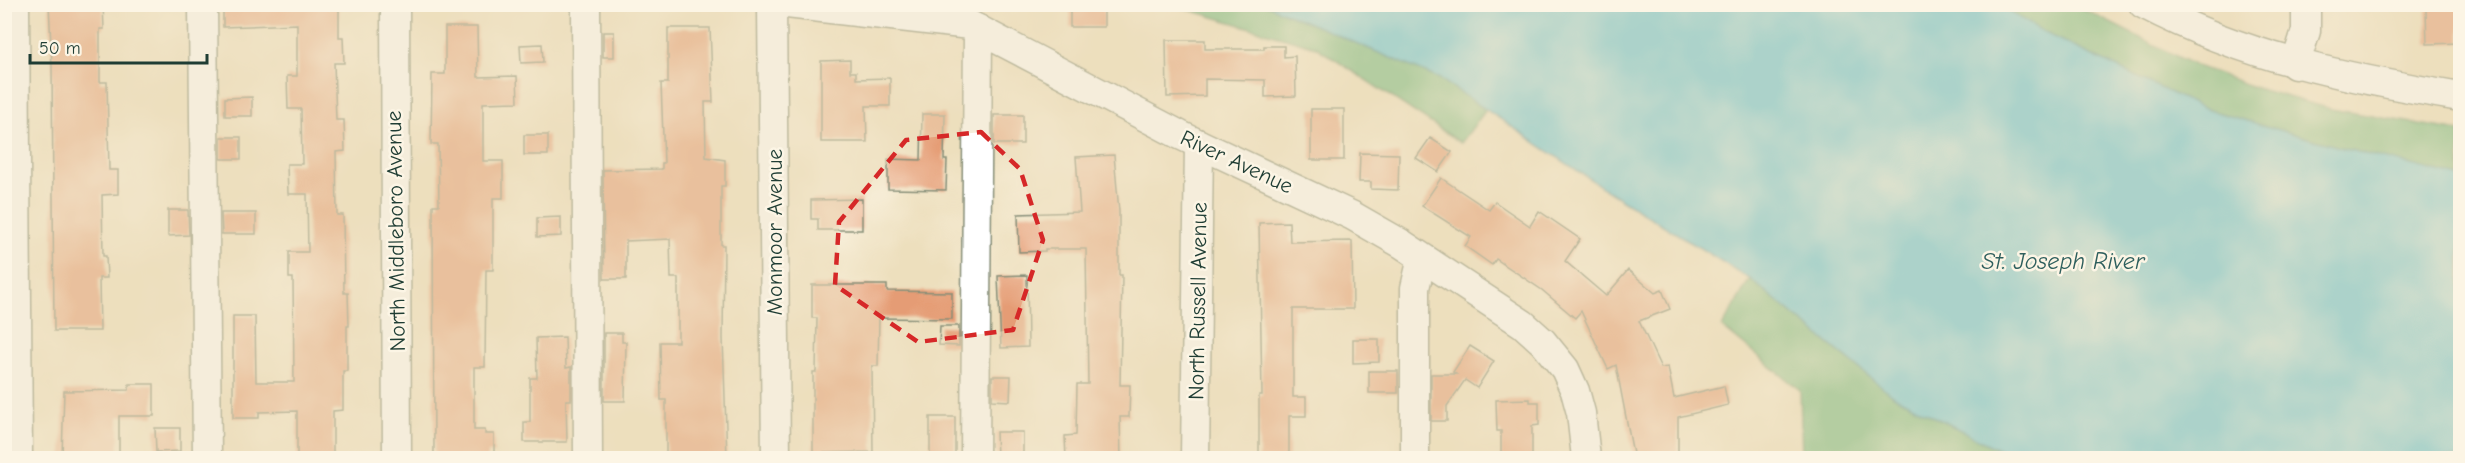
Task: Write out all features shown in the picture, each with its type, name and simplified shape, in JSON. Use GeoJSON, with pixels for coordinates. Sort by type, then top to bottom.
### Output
{"type":"FeatureCollection","features":[{"type":"Feature","properties":{"kind":"street"},"geometry":{"type":"LineString","coordinates":[[15,4],[18,459]]}},
{"type":"Feature","properties":{"kind":"street"},"geometry":{"type":"LineString","coordinates":[[203,4],[207,459]]}},
{"type":"Feature","properties":{"kind":"street","name":"North Middleboro Avenue"},"geometry":{"type":"LineString","coordinates":[[394,4],[398,459]]}},
{"type":"Feature","properties":{"kind":"street"},"geometry":{"type":"LineString","coordinates":[[586,4],[588,459]]}},
{"type":"Feature","properties":{"kind":"street","name":"Monmoor Avenue"},"geometry":{"type":"LineString","coordinates":[[772,4],[776,459]]}},
{"type":"Feature","properties":{"kind":"street","name":"River Avenue"},"geometry":{"type":"LineString","coordinates":[[787,4],[970,25],[1199,144],[1353,216],[1523,324],[1543,342],[1565,369],[1581,413],[1586,459]]}},
{"type":"Feature","properties":{"kind":"street"},"geometry":{"type":"LineString","coordinates":[[2295,64],[2306,31],[2306,4]]}},
{"type":"Feature","properties":{"kind":"street"},"geometry":{"type":"LineString","coordinates":[[2152,7],[2224,42],[2295,64],[2377,83],[2460,97]]}},
{"type":"Feature","properties":{"kind":"street"},"geometry":{"type":"LineString","coordinates":[[975,459],[978,29]]}},
{"type":"Feature","properties":{"kind":"street","name":"North Russell Avenue"},"geometry":{"type":"LineString","coordinates":[[1196,459],[1199,144]]}},
{"type":"Feature","properties":{"kind":"street"},"geometry":{"type":"LineString","coordinates":[[1415,459],[1415,288],[1422,258]]}},
{"type":"Feature","properties":{"kind":"highlighted area"},"geometry":{"type":"Polygon","coordinates":[[[981,132],[1020,169],[1043,240],[1013,330],[918,342],[835,285],[839,222],[906,140],[981,132]]]}},
{"type":"Feature","properties":{"kind":"green space"},"geometry":{"type":"Polygon","coordinates":[[[1172,5],[1267,5],[1440,79],[1486,110],[1461,143],[1316,47],[1172,5]]]}},
{"type":"Feature","properties":{"kind":"green space"},"geometry":{"type":"Polygon","coordinates":[[[1998,5],[2075,5],[2192,64],[2259,89],[2331,109],[2460,131],[2460,177],[2350,150],[2202,108],[2049,35],[1998,5]]]}},
{"type":"Feature","properties":{"kind":"green space"},"geometry":{"type":"Polygon","coordinates":[[[1750,279],[1892,395],[2015,458],[1802,458],[1800,390],[1722,327],[1750,279]]]}},
{"type":"Feature","properties":{"kind":"water","name":"St. Joseph River"},"geometry":{"type":"Polygon","coordinates":[[[1267,5],[1998,5],[2049,35],[2202,108],[2350,150],[2460,177],[2460,458],[2015,458],[1892,395],[1750,279],[1611,193],[1440,79],[1267,5]]]}},
{"type":"Feature","properties":{"kind":"building"},"geometry":{"type":"Polygon","coordinates":[[[49,4],[103,4],[104,29],[100,29],[100,82],[107,82],[109,170],[118,170],[118,194],[102,195],[103,256],[106,256],[107,278],[99,278],[100,331],[54,331],[52,66],[49,4]]]}},
{"type":"Feature","properties":{"kind":"building"},"geometry":{"type":"Polygon","coordinates":[[[223,4],[339,4],[339,37],[343,37],[344,63],[334,63],[336,120],[344,120],[345,151],[336,152],[337,215],[343,215],[344,293],[348,293],[349,326],[347,326],[347,371],[343,371],[343,410],[333,411],[333,459],[297,459],[297,411],[259,412],[259,418],[233,418],[233,316],[255,316],[256,382],[294,382],[293,278],[289,278],[289,252],[308,252],[307,194],[288,194],[287,164],[302,164],[301,109],[288,109],[287,76],[297,76],[297,24],[223,27],[223,4]]]}},
{"type":"Feature","properties":{"kind":"building"},"geometry":{"type":"Polygon","coordinates":[[[1070,4],[1104,4],[1104,27],[1070,27],[1070,4]]]}},
{"type":"Feature","properties":{"kind":"building"},"geometry":{"type":"Polygon","coordinates":[[[2460,8],[2460,43],[2427,44],[2426,9],[2460,8]]]}},
{"type":"Feature","properties":{"kind":"building"},"geometry":{"type":"Polygon","coordinates":[[[445,27],[477,27],[478,77],[517,76],[518,102],[483,103],[483,161],[503,161],[503,198],[493,198],[493,270],[486,270],[485,367],[474,367],[474,430],[485,430],[485,434],[494,434],[494,453],[488,453],[488,458],[434,457],[433,205],[439,205],[438,144],[431,144],[432,74],[445,74],[445,27]]]}},
{"type":"Feature","properties":{"kind":"building"},"geometry":{"type":"Polygon","coordinates":[[[668,28],[710,28],[713,102],[705,102],[706,157],[725,160],[725,186],[721,186],[721,245],[724,245],[723,338],[727,458],[666,457],[666,400],[661,400],[660,342],[678,342],[678,278],[671,278],[670,239],[626,241],[626,279],[604,279],[603,170],[662,169],[662,163],[664,163],[661,83],[668,83],[668,28]]]}},
{"type":"Feature","properties":{"kind":"building"},"geometry":{"type":"Polygon","coordinates":[[[603,32],[614,32],[614,57],[603,57],[603,32]]]}},
{"type":"Feature","properties":{"kind":"building"},"geometry":{"type":"Polygon","coordinates":[[[1166,40],[1205,40],[1205,49],[1264,49],[1264,46],[1284,46],[1284,57],[1295,56],[1296,96],[1265,97],[1265,80],[1205,79],[1205,96],[1167,97],[1166,40]]]}},
{"type":"Feature","properties":{"kind":"building"},"geometry":{"type":"Polygon","coordinates":[[[542,44],[543,62],[521,63],[520,45],[542,44]]]}},
{"type":"Feature","properties":{"kind":"building"},"geometry":{"type":"Polygon","coordinates":[[[850,60],[850,72],[856,72],[856,79],[890,78],[890,106],[866,106],[867,142],[821,142],[821,61],[850,60]]]}},
{"type":"Feature","properties":{"kind":"building"},"geometry":{"type":"Polygon","coordinates":[[[252,97],[252,116],[225,116],[225,98],[252,97]]]}},
{"type":"Feature","properties":{"kind":"building"},"geometry":{"type":"Polygon","coordinates":[[[1311,109],[1344,109],[1344,160],[1311,160],[1311,109]]]}},
{"type":"Feature","properties":{"kind":"building"},"geometry":{"type":"Polygon","coordinates":[[[922,114],[945,114],[946,190],[888,189],[888,159],[921,160],[922,114]]]}},
{"type":"Feature","properties":{"kind":"building"},"geometry":{"type":"Polygon","coordinates":[[[994,115],[1023,115],[1023,144],[994,144],[994,115]]]}},
{"type":"Feature","properties":{"kind":"building"},"geometry":{"type":"Polygon","coordinates":[[[524,135],[548,135],[548,155],[524,155],[524,135]]]}},
{"type":"Feature","properties":{"kind":"building"},"geometry":{"type":"Polygon","coordinates":[[[221,137],[241,137],[241,159],[221,159],[221,137]]]}},
{"type":"Feature","properties":{"kind":"building"},"geometry":{"type":"Polygon","coordinates":[[[1430,138],[1452,152],[1438,172],[1416,158],[1430,138]]]}},
{"type":"Feature","properties":{"kind":"building"},"geometry":{"type":"Polygon","coordinates":[[[1360,153],[1399,154],[1398,190],[1371,189],[1371,182],[1359,182],[1360,153]]]}},
{"type":"Feature","properties":{"kind":"building"},"geometry":{"type":"Polygon","coordinates":[[[1114,155],[1119,212],[1119,275],[1122,275],[1120,385],[1130,385],[1129,417],[1120,417],[1121,459],[1066,459],[1065,436],[1076,435],[1077,384],[1088,384],[1086,249],[1045,249],[1045,251],[1019,252],[1018,214],[1080,212],[1076,157],[1114,155]]]}},
{"type":"Feature","properties":{"kind":"building"},"geometry":{"type":"Polygon","coordinates":[[[1441,178],[1489,210],[1495,202],[1530,226],[1539,211],[1580,239],[1565,261],[1606,296],[1628,270],[1655,293],[1662,290],[1670,309],[1639,321],[1661,368],[1668,367],[1674,398],[1724,386],[1728,405],[1678,417],[1678,459],[1634,459],[1616,365],[1608,369],[1581,311],[1575,318],[1542,290],[1496,259],[1492,265],[1465,246],[1471,237],[1422,206],[1441,178]]]}},
{"type":"Feature","properties":{"kind":"building"},"geometry":{"type":"Polygon","coordinates":[[[862,199],[862,230],[818,230],[818,219],[811,219],[811,200],[862,199]]]}},
{"type":"Feature","properties":{"kind":"building"},"geometry":{"type":"Polygon","coordinates":[[[168,210],[188,210],[189,235],[168,236],[168,210]]]}},
{"type":"Feature","properties":{"kind":"building"},"geometry":{"type":"Polygon","coordinates":[[[221,213],[256,213],[256,234],[222,234],[221,213]]]}},
{"type":"Feature","properties":{"kind":"building"},"geometry":{"type":"Polygon","coordinates":[[[561,217],[561,236],[537,237],[537,218],[561,217]]]}},
{"type":"Feature","properties":{"kind":"building"},"geometry":{"type":"Polygon","coordinates":[[[1289,222],[1290,242],[1352,241],[1353,309],[1293,309],[1293,397],[1306,397],[1306,416],[1289,416],[1289,459],[1259,459],[1259,395],[1262,395],[1259,223],[1289,222]]]}},
{"type":"Feature","properties":{"kind":"building"},"geometry":{"type":"Polygon","coordinates":[[[1027,275],[1028,347],[1001,348],[998,276],[1027,275]]]}},
{"type":"Feature","properties":{"kind":"building"},"geometry":{"type":"Polygon","coordinates":[[[812,285],[887,285],[887,291],[952,292],[952,319],[879,318],[878,366],[872,366],[873,452],[813,453],[813,372],[816,372],[817,318],[812,318],[812,285]]]}},
{"type":"Feature","properties":{"kind":"building"},"geometry":{"type":"Polygon","coordinates":[[[940,326],[959,326],[959,346],[939,345],[940,326]]]}},
{"type":"Feature","properties":{"kind":"building"},"geometry":{"type":"Polygon","coordinates":[[[604,333],[622,333],[622,342],[626,342],[625,401],[604,401],[604,333]]]}},
{"type":"Feature","properties":{"kind":"building"},"geometry":{"type":"Polygon","coordinates":[[[565,337],[566,368],[571,367],[571,400],[566,400],[567,442],[524,442],[524,422],[530,422],[530,378],[537,378],[536,338],[565,337]]]}},
{"type":"Feature","properties":{"kind":"building"},"geometry":{"type":"Polygon","coordinates":[[[1353,339],[1379,339],[1379,362],[1353,363],[1353,339]]]}},
{"type":"Feature","properties":{"kind":"building"},"geometry":{"type":"Polygon","coordinates":[[[1470,346],[1494,361],[1477,388],[1465,380],[1447,406],[1447,421],[1431,421],[1431,374],[1456,374],[1453,372],[1470,346]]]}},
{"type":"Feature","properties":{"kind":"building"},"geometry":{"type":"Polygon","coordinates":[[[1369,371],[1398,371],[1398,393],[1369,393],[1369,371]]]}},
{"type":"Feature","properties":{"kind":"building"},"geometry":{"type":"Polygon","coordinates":[[[992,376],[1011,376],[1010,401],[992,400],[992,376]]]}},
{"type":"Feature","properties":{"kind":"building"},"geometry":{"type":"Polygon","coordinates":[[[129,384],[154,384],[154,416],[119,416],[119,455],[111,455],[111,459],[69,459],[69,456],[62,456],[64,391],[129,390],[129,384]]]}},
{"type":"Feature","properties":{"kind":"building"},"geometry":{"type":"Polygon","coordinates":[[[1530,399],[1530,402],[1539,402],[1539,425],[1532,426],[1532,459],[1501,459],[1501,431],[1497,431],[1496,400],[1530,399]]]}},
{"type":"Feature","properties":{"kind":"building"},"geometry":{"type":"Polygon","coordinates":[[[930,417],[955,417],[955,456],[930,456],[930,417]]]}},
{"type":"Feature","properties":{"kind":"building"},"geometry":{"type":"Polygon","coordinates":[[[155,428],[180,428],[180,451],[156,452],[155,428]]]}},
{"type":"Feature","properties":{"kind":"building"},"geometry":{"type":"Polygon","coordinates":[[[996,432],[1023,432],[1023,457],[997,457],[996,432]]]}}]}
